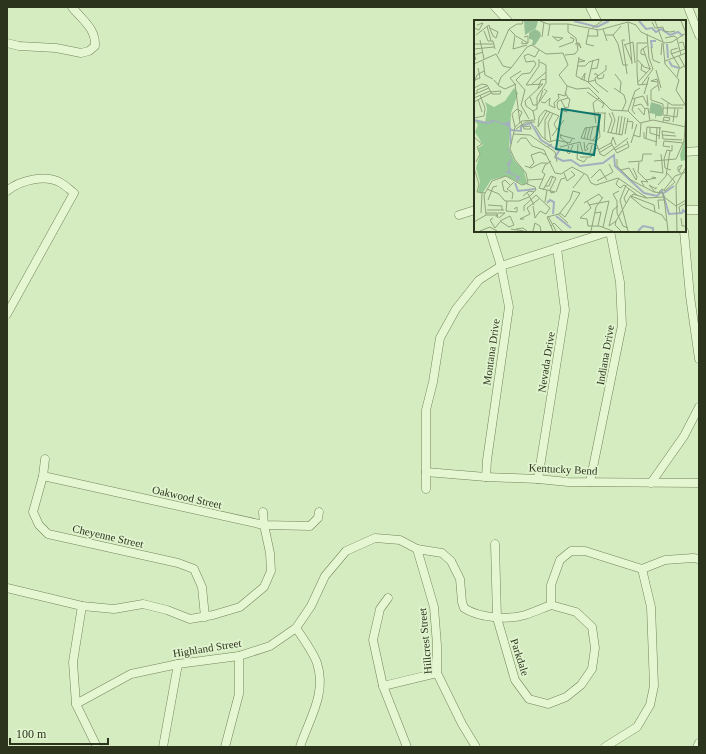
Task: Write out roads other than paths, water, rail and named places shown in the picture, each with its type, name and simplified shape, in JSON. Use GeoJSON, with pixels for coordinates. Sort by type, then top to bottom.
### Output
{"type":"FeatureCollection","features":[{"type":"Feature","properties":{"kind":"street"},"geometry":{"type":"LineString","coordinates":[[7,44],[56,48],[81,53],[89,51],[95,46],[94,33],[72,7]]}},
{"type":"Feature","properties":{"kind":"street"},"geometry":{"type":"LineString","coordinates":[[496,7],[507,20]]}},
{"type":"Feature","properties":{"kind":"street"},"geometry":{"type":"LineString","coordinates":[[590,7],[596,20]]}},
{"type":"Feature","properties":{"kind":"street"},"geometry":{"type":"LineString","coordinates":[[688,7],[699,35]]}},
{"type":"Feature","properties":{"kind":"street"},"geometry":{"type":"LineString","coordinates":[[686,152],[699,151]]}},
{"type":"Feature","properties":{"kind":"street"},"geometry":{"type":"LineString","coordinates":[[7,190],[23,181],[41,178],[60,182],[74,193],[7,314]]}},
{"type":"Feature","properties":{"kind":"street"},"geometry":{"type":"LineString","coordinates":[[459,215],[474,210]]}},
{"type":"Feature","properties":{"kind":"street"},"geometry":{"type":"LineString","coordinates":[[686,210],[699,210]]}},
{"type":"Feature","properties":{"kind":"street","name":"Montana Drive"},"geometry":{"type":"LineString","coordinates":[[486,477],[487,460],[509,307],[501,266],[490,232]]}},
{"type":"Feature","properties":{"kind":"street"},"geometry":{"type":"LineString","coordinates":[[426,489],[426,410],[433,382],[440,338],[456,309],[479,280],[501,266],[607,232]]}},
{"type":"Feature","properties":{"kind":"street","name":"Indiana Drive"},"geometry":{"type":"LineString","coordinates":[[590,482],[622,325],[620,282],[610,232]]}},
{"type":"Feature","properties":{"kind":"street"},"geometry":{"type":"LineString","coordinates":[[684,232],[690,296],[699,359]]}},
{"type":"Feature","properties":{"kind":"street","name":"Nevada Drive"},"geometry":{"type":"LineString","coordinates":[[538,478],[565,310],[557,248]]}},
{"type":"Feature","properties":{"kind":"street"},"geometry":{"type":"LineString","coordinates":[[650,483],[684,436],[699,407]]}},
{"type":"Feature","properties":{"kind":"street","name":"Cheyenne Street"},"geometry":{"type":"LineString","coordinates":[[45,458],[43,476],[33,512],[39,525],[48,534],[178,563],[194,569],[202,587],[205,617]]}},
{"type":"Feature","properties":{"kind":"street","name":"Kentucky Bend"},"geometry":{"type":"LineString","coordinates":[[426,472],[486,477],[538,478],[549,481],[699,483]]}},
{"type":"Feature","properties":{"kind":"street","name":"Oakwood Street"},"geometry":{"type":"LineString","coordinates":[[43,476],[264,525],[310,526],[318,518],[320,512]]}},
{"type":"Feature","properties":{"kind":"street"},"geometry":{"type":"LineString","coordinates":[[7,588],[82,606],[114,609],[143,604],[167,610],[190,619],[205,617],[240,607],[264,587],[271,571],[270,553],[264,525],[263,512]]}},
{"type":"Feature","properties":{"kind":"street","name":"Highland Street"},"geometry":{"type":"LineString","coordinates":[[76,704],[131,674],[178,664],[239,656],[270,646],[296,628],[311,606],[325,576],[346,551],[375,538],[400,540],[416,549],[442,553],[451,561],[460,579],[464,608],[472,613],[497,618]]}},
{"type":"Feature","properties":{"kind":"street","name":"Parkdale"},"geometry":{"type":"LineString","coordinates":[[495,544],[497,618],[515,680],[529,698],[548,704],[566,697],[581,685],[592,669],[596,648],[592,627],[576,612],[551,605]]}},
{"type":"Feature","properties":{"kind":"street","name":"Hillcrest Street"},"geometry":{"type":"LineString","coordinates":[[416,549],[434,606],[437,645],[437,673],[462,724],[476,747]]}},
{"type":"Feature","properties":{"kind":"street"},"geometry":{"type":"LineString","coordinates":[[497,618],[524,616],[551,605],[551,585],[560,560],[571,552],[585,551],[642,568],[665,560],[699,558]]}},
{"type":"Feature","properties":{"kind":"street"},"geometry":{"type":"LineString","coordinates":[[606,747],[637,728],[650,705],[654,686],[651,607],[642,568]]}},
{"type":"Feature","properties":{"kind":"street"},"geometry":{"type":"LineString","coordinates":[[388,598],[380,609],[374,640],[383,686],[407,747]]}},
{"type":"Feature","properties":{"kind":"street"},"geometry":{"type":"LineString","coordinates":[[82,606],[73,662],[76,704],[97,747]]}},
{"type":"Feature","properties":{"kind":"street"},"geometry":{"type":"LineString","coordinates":[[296,628],[317,662],[320,680],[318,701],[300,747]]}},
{"type":"Feature","properties":{"kind":"street"},"geometry":{"type":"LineString","coordinates":[[225,747],[239,694],[239,656]]}},
{"type":"Feature","properties":{"kind":"street"},"geometry":{"type":"LineString","coordinates":[[163,747],[178,664]]}},
{"type":"Feature","properties":{"kind":"street"},"geometry":{"type":"LineString","coordinates":[[383,686],[437,673]]}},
{"type":"Feature","properties":{"kind":"street"},"geometry":{"type":"LineString","coordinates":[[697,747],[699,743]]}}]}
